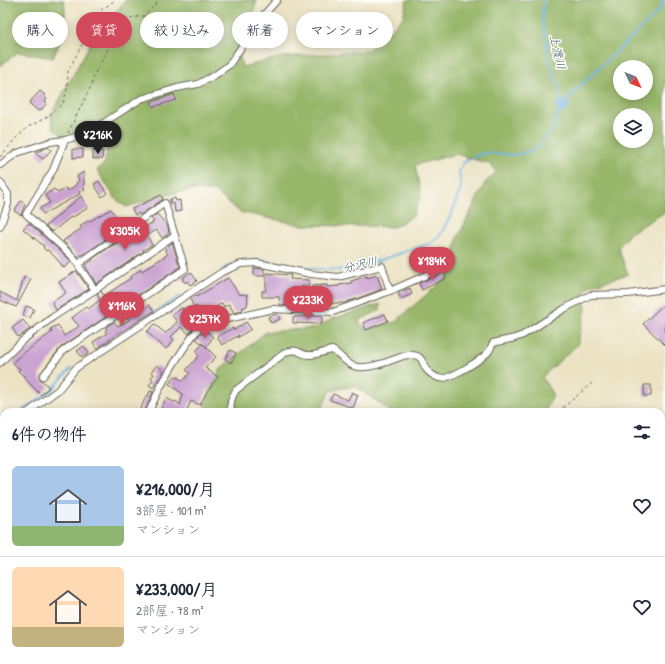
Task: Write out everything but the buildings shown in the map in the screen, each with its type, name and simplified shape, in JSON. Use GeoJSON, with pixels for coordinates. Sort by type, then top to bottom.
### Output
{"type":"FeatureCollection","features":[{"type":"Feature","properties":{"kind":"street"},"geometry":{"type":"LineString","coordinates":[[0,165],[17,153],[50,142],[65,140],[86,134],[141,99],[177,88],[198,84],[215,75],[229,65],[276,0]]}},
{"type":"Feature","properties":{"kind":"street"},"geometry":{"type":"LineString","coordinates":[[65,140],[53,170],[26,214],[53,238],[78,264],[95,290]]}},
{"type":"Feature","properties":{"kind":"street"},"geometry":{"type":"LineString","coordinates":[[0,182],[8,194],[8,204],[0,227]]}},
{"type":"Feature","properties":{"kind":"street"},"geometry":{"type":"LineString","coordinates":[[43,376],[64,350],[184,269],[165,204],[78,264]]}},
{"type":"Feature","properties":{"kind":"street"},"geometry":{"type":"LineString","coordinates":[[0,363],[22,341],[53,317],[175,235]]}},
{"type":"Feature","properties":{"kind":"street"},"geometry":{"type":"LineString","coordinates":[[33,408],[58,390],[76,368],[222,272],[241,264],[257,263],[311,274],[338,277],[382,266],[390,291]]}},
{"type":"Feature","properties":{"kind":"street"},"geometry":{"type":"LineString","coordinates":[[150,408],[156,393],[172,365],[201,325],[273,309],[333,312],[390,291],[433,272]]}},
{"type":"Feature","properties":{"kind":"street"},"geometry":{"type":"LineString","coordinates":[[231,408],[232,396],[236,390],[286,352],[292,350],[298,350],[306,355],[332,350],[339,354],[352,366],[358,368],[392,361],[408,355],[414,355],[423,361],[427,370],[431,374],[440,379],[446,378],[465,369],[481,359],[489,351],[492,343],[523,335],[564,309],[590,295],[628,294],[665,289]]}},
{"type":"Feature","properties":{"kind":"path"},"geometry":{"type":"LineString","coordinates":[[0,157],[17,137],[28,127],[47,117],[63,103],[67,90],[68,71],[100,11],[115,0]]}},
{"type":"Feature","properties":{"kind":"path"},"geometry":{"type":"LineString","coordinates":[[65,140],[91,86],[96,71],[119,28],[130,18],[144,16],[158,0]]}},
{"type":"Feature","properties":{"kind":"path"},"geometry":{"type":"LineString","coordinates":[[563,408],[592,383]]}},
{"type":"Feature","properties":{"kind":"green space"},"geometry":{"type":"Polygon","coordinates":[[[0,0],[64,0],[65,12],[12,12],[12,48],[57,48],[53,58],[18,52],[0,66],[0,0]]]}},
{"type":"Feature","properties":{"kind":"green space"},"geometry":{"type":"Polygon","coordinates":[[[126,0],[257,0],[253,12],[232,12],[232,48],[242,48],[240,56],[242,67],[282,57],[367,51],[371,48],[393,48],[393,27],[403,17],[407,0],[665,0],[665,212],[630,233],[618,248],[628,274],[592,285],[583,293],[586,310],[577,345],[542,377],[553,395],[547,408],[385,408],[354,386],[330,391],[322,408],[204,408],[220,370],[266,332],[316,328],[332,319],[380,304],[380,310],[358,321],[366,330],[395,322],[449,275],[456,261],[454,253],[457,239],[485,183],[496,172],[490,164],[456,154],[415,165],[421,195],[413,216],[394,227],[301,225],[240,212],[214,191],[192,190],[171,194],[126,207],[115,198],[97,170],[105,163],[107,149],[99,141],[65,138],[53,128],[51,115],[88,48],[132,48],[132,12],[116,12],[126,0]]]}},
{"type":"Feature","properties":{"kind":"waterway","name":"分沢川"},"geometry":{"type":"LineString","coordinates":[[249,261],[256,260],[316,269],[343,270],[366,265],[431,243],[440,235],[452,213],[461,187],[459,171],[463,163],[484,153],[515,155],[527,152],[538,147],[554,127],[554,123],[562,107],[560,90],[550,63],[545,36],[542,18],[544,0]]}},
{"type":"Feature","properties":{"kind":"waterway","name":"分沢川"},"geometry":{"type":"LineString","coordinates":[[563,106],[579,87],[656,14],[664,0]]}},
{"type":"Feature","properties":{"kind":"waterway","name":"分沢川"},"geometry":{"type":"LineString","coordinates":[[221,270],[241,261]]}},
{"type":"Feature","properties":{"kind":"waterway","name":"分沢川"},"geometry":{"type":"LineString","coordinates":[[97,351],[180,296]]}},
{"type":"Feature","properties":{"kind":"waterway","name":"分沢川"},"geometry":{"type":"LineString","coordinates":[[26,408],[51,391],[72,368]]}},
{"type":"Feature","properties":{"kind":"water label","name":"上渡川"},"geometry":{"type":"Point","coordinates":[558,52]}}]}
